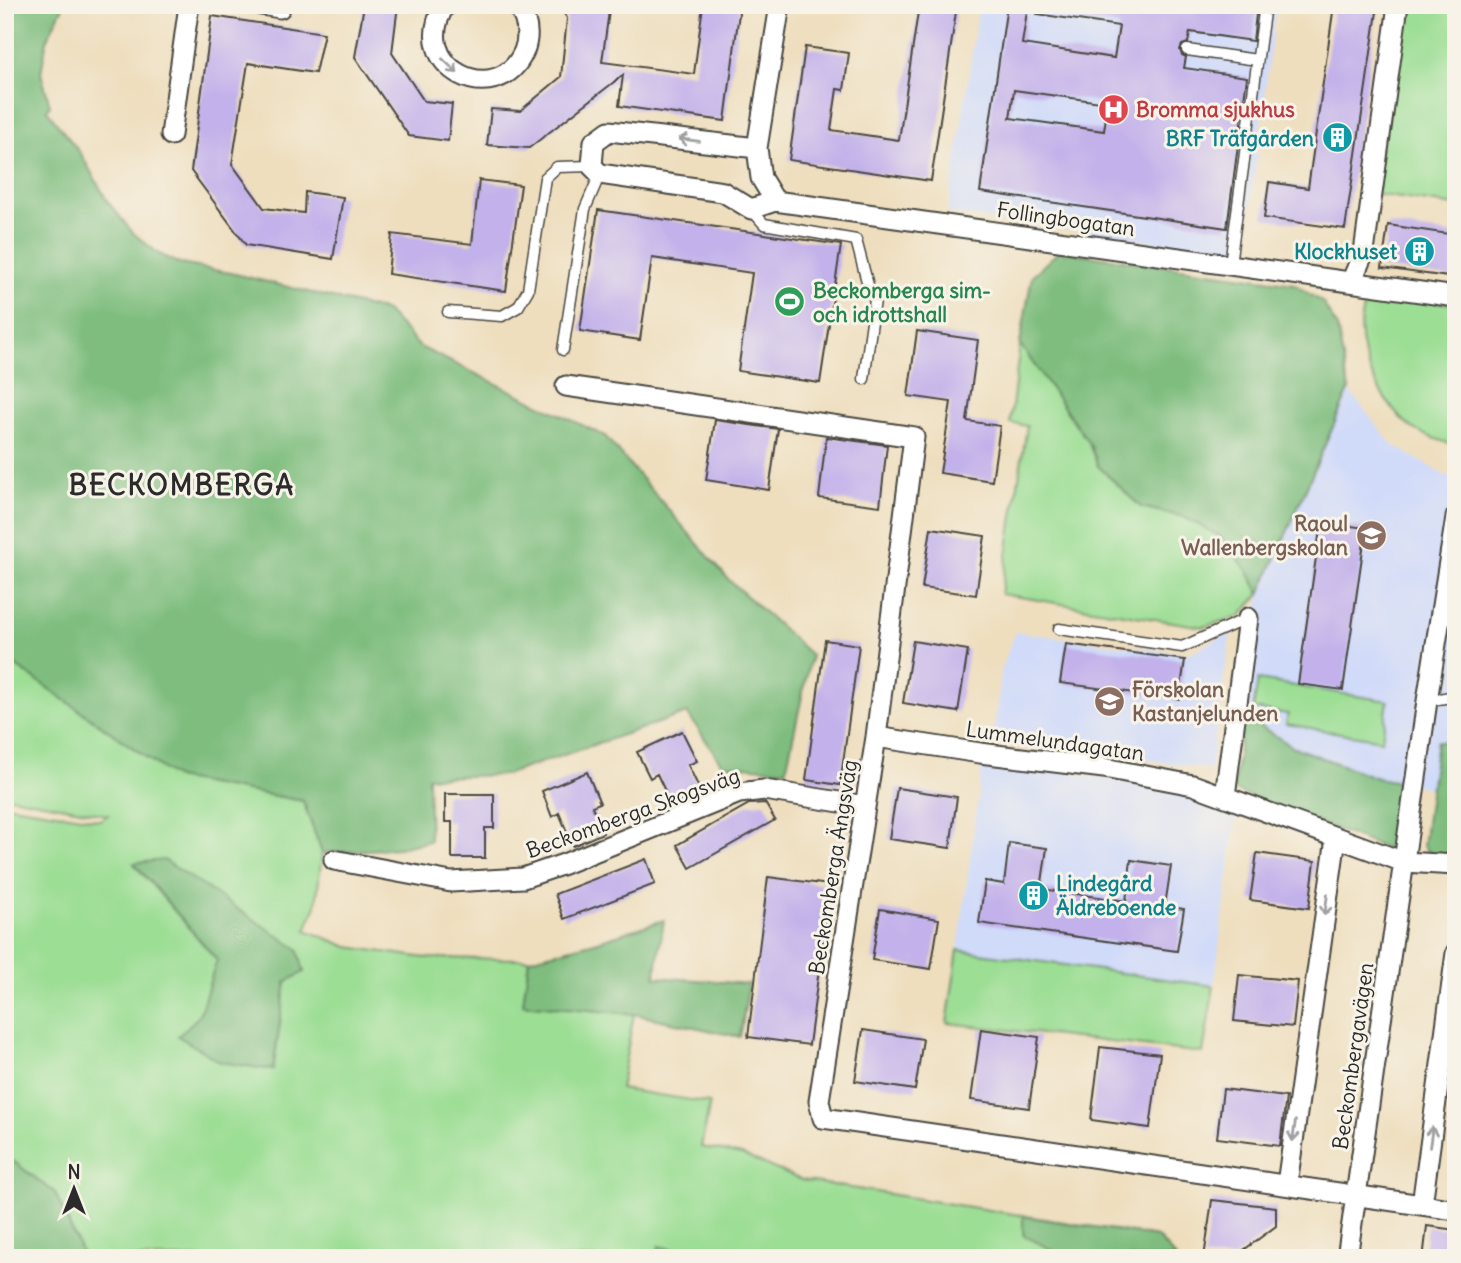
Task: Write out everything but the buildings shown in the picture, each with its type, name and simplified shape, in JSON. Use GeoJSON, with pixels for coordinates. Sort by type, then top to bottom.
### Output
{"type":"FeatureCollection","features":[{"type":"Feature","properties":{"kind":"street"},"geometry":{"type":"LineString","coordinates":[[171,135],[189,5]]}},
{"type":"Feature","properties":{"kind":"street"},"geometry":{"type":"LineString","coordinates":[[445,5],[438,16],[434,31],[436,46],[452,71],[479,81],[495,79],[509,71],[520,60],[526,45],[527,30],[523,14],[517,5]]}},
{"type":"Feature","properties":{"kind":"street"},"geometry":{"type":"LineString","coordinates":[[757,148],[608,131],[594,142],[596,170],[723,192],[751,209],[775,201],[761,178],[757,148],[780,5]]}},
{"type":"Feature","properties":{"kind":"street"},"geometry":{"type":"LineString","coordinates":[[1351,282],[1364,252],[1398,5]]}},
{"type":"Feature","properties":{"kind":"street","name":"Follingbogatan"},"geometry":{"type":"LineString","coordinates":[[775,201],[1456,297]]}},
{"type":"Feature","properties":{"kind":"street","name":"Beckomberga Ängsväg"},"geometry":{"type":"LineString","coordinates":[[566,386],[914,437],[876,737],[819,1101],[823,1118],[1456,1210]]}},
{"type":"Feature","properties":{"kind":"street","name":"Beckombergavägen"},"geometry":{"type":"LineString","coordinates":[[1347,1258],[1456,517]]}},
{"type":"Feature","properties":{"kind":"street"},"geometry":{"type":"LineString","coordinates":[[1225,796],[1248,618]]}},
{"type":"Feature","properties":{"kind":"street","name":"Lummelundagatan"},"geometry":{"type":"LineString","coordinates":[[876,737],[1104,768],[1193,785],[1404,862]]}},
{"type":"Feature","properties":{"kind":"street","name":"Beckomberga Skogsväg"},"geometry":{"type":"LineString","coordinates":[[334,860],[451,882],[523,878],[738,793],[764,790],[865,806]]}},
{"type":"Feature","properties":{"kind":"street"},"geometry":{"type":"LineString","coordinates":[[1287,1184],[1336,838]]}},
{"type":"Feature","properties":{"kind":"street"},"geometry":{"type":"LineString","coordinates":[[1404,862],[1456,865]]}},
{"type":"Feature","properties":{"kind":"street"},"geometry":{"type":"LineString","coordinates":[[1422,1205],[1456,953]]}},
{"type":"Feature","properties":{"kind":"lane"},"geometry":{"type":"LineString","coordinates":[[1230,264],[1265,5]]}},
{"type":"Feature","properties":{"kind":"lane"},"geometry":{"type":"LineString","coordinates":[[1187,50],[1258,60]]}},
{"type":"Feature","properties":{"kind":"lane"},"geometry":{"type":"LineString","coordinates":[[449,312],[502,316],[518,307],[528,290],[545,178],[557,167],[596,170],[585,209],[564,350]]}},
{"type":"Feature","properties":{"kind":"lane"},"geometry":{"type":"LineString","coordinates":[[751,209],[764,224],[856,240],[869,289],[875,300],[864,379]]}},
{"type":"Feature","properties":{"kind":"lane"},"geometry":{"type":"LineString","coordinates":[[1059,629],[1182,647],[1248,618]]}},
{"type":"Feature","properties":{"kind":"lane"},"geometry":{"type":"LineString","coordinates":[[1427,701],[1456,696]]}},
{"type":"Feature","properties":{"kind":"shaded area","name":"Bromma sjukhus"},"geometry":{"type":"Polygon","coordinates":[[[979,5],[1276,5],[1244,255],[948,213],[979,5]]]}},
{"type":"Feature","properties":{"kind":"shaded area","name":"Raoul Wallenbergskolan"},"geometry":{"type":"Polygon","coordinates":[[[1349,390],[1391,444],[1446,476],[1456,477],[1456,743],[1437,741],[1430,788],[1377,778],[1292,747],[1243,715],[1260,594],[1349,390]]]}},
{"type":"Feature","properties":{"kind":"shaded area","name":"Förskolan Kastanjelunden"},"geometry":{"type":"Polygon","coordinates":[[[1016,632],[1188,654],[1231,632],[1210,769],[993,737],[1002,666],[1016,632]]]}},
{"type":"Feature","properties":{"kind":"shaded area"},"geometry":{"type":"Polygon","coordinates":[[[983,759],[1193,792],[1237,808],[1214,986],[958,950],[983,759]]]}},
{"type":"Feature","properties":{"kind":"green space"},"geometry":{"type":"Polygon","coordinates":[[[5,5],[64,5],[47,39],[41,73],[50,105],[47,110],[81,154],[108,202],[133,233],[159,254],[180,264],[231,273],[386,311],[420,347],[605,436],[728,579],[811,655],[786,770],[722,764],[687,713],[505,775],[428,777],[430,841],[398,848],[322,853],[303,801],[176,778],[5,658],[5,5]]]}},
{"type":"Feature","properties":{"kind":"green space"},"geometry":{"type":"Polygon","coordinates":[[[1403,5],[1456,5],[1456,206],[1373,194],[1403,5]]]}},
{"type":"Feature","properties":{"kind":"green space"},"geometry":{"type":"Polygon","coordinates":[[[1059,251],[1294,284],[1323,303],[1337,327],[1349,390],[1260,594],[1247,570],[1220,536],[1184,517],[1141,507],[1098,466],[1091,446],[1020,344],[1032,276],[1059,251]]]}},
{"type":"Feature","properties":{"kind":"green space"},"geometry":{"type":"Polygon","coordinates":[[[1373,292],[1456,305],[1456,445],[1432,438],[1411,427],[1390,405],[1373,378],[1363,347],[1361,318],[1367,297],[1373,292]]]}},
{"type":"Feature","properties":{"kind":"green space"},"geometry":{"type":"Polygon","coordinates":[[[1020,344],[1088,442],[1098,466],[1141,507],[1184,517],[1220,536],[1247,570],[1260,594],[1240,616],[1203,627],[1001,594],[1027,426],[1010,423],[1020,344]]]}},
{"type":"Feature","properties":{"kind":"green space"},"geometry":{"type":"Polygon","coordinates":[[[5,658],[176,778],[303,801],[322,853],[316,905],[306,930],[348,947],[426,958],[529,959],[523,1004],[634,1014],[620,1089],[710,1103],[701,1147],[742,1155],[801,1180],[1157,1237],[1176,1258],[712,1258],[660,1247],[657,1258],[84,1258],[55,1193],[5,1155],[5,805],[100,820],[108,815],[5,796],[5,658]],[[134,864],[217,960],[199,1016],[179,1036],[273,1070],[286,982],[134,864]]]}},
{"type":"Feature","properties":{"kind":"green space"},"geometry":{"type":"Polygon","coordinates":[[[1258,680],[1388,701],[1382,740],[1286,724],[1288,714],[1253,709],[1258,680]]]}},
{"type":"Feature","properties":{"kind":"green space"},"geometry":{"type":"Polygon","coordinates":[[[1243,715],[1293,747],[1377,778],[1406,783],[1398,846],[1387,849],[1234,790],[1243,715]]]}},
{"type":"Feature","properties":{"kind":"green space"},"geometry":{"type":"Polygon","coordinates":[[[1437,741],[1456,743],[1456,854],[1431,854],[1423,846],[1437,741]]]}},
{"type":"Feature","properties":{"kind":"green space"},"geometry":{"type":"Polygon","coordinates":[[[164,860],[298,949],[304,972],[286,982],[273,1070],[220,1062],[178,1036],[199,1016],[217,960],[134,863],[164,860]]]}},
{"type":"Feature","properties":{"kind":"green space"},"geometry":{"type":"Polygon","coordinates":[[[664,920],[655,977],[749,984],[740,1037],[634,1014],[523,1004],[529,959],[664,920]]]}},
{"type":"Feature","properties":{"kind":"green space"},"geometry":{"type":"Polygon","coordinates":[[[958,950],[1214,986],[1203,1053],[947,1023],[958,950]]]}},
{"type":"Feature","properties":{"kind":"green space"},"geometry":{"type":"Polygon","coordinates":[[[5,1155],[55,1193],[84,1258],[5,1258],[5,1155]]]}},
{"type":"Feature","properties":{"kind":"green space"},"geometry":{"type":"Polygon","coordinates":[[[1023,1216],[1157,1237],[1176,1258],[1060,1258],[1060,1254],[1023,1235],[1023,1216]]]}},
{"type":"Feature","properties":{"kind":"green space"},"geometry":{"type":"Polygon","coordinates":[[[659,1246],[712,1258],[657,1258],[659,1246]]]}},
{"type":"Feature","properties":{"kind":"place","name":"Bromma sjukhus"},"geometry":{"type":"Point","coordinates":[1113,109]}},
{"type":"Feature","properties":{"kind":"place","name":"BRF Träfgården"},"geometry":{"type":"Point","coordinates":[1337,138]}},
{"type":"Feature","properties":{"kind":"place","name":"Klockhuset"},"geometry":{"type":"Point","coordinates":[1420,251]}},
{"type":"Feature","properties":{"kind":"place","name":"Beckomberga sim- och idrottshall"},"geometry":{"type":"Point","coordinates":[790,302]}},
{"type":"Feature","properties":{"kind":"place","name":"Raoul Wallenbergskolan"},"geometry":{"type":"Point","coordinates":[1371,535]}},
{"type":"Feature","properties":{"kind":"place","name":"Förskolan Kastanjelunden"},"geometry":{"type":"Point","coordinates":[1109,701]}},
{"type":"Feature","properties":{"kind":"place","name":"Lindegård Äldreboende"},"geometry":{"type":"Point","coordinates":[1033,895]}},
{"type":"Feature","properties":{"kind":"district","name":"BECKOMBERGA"},"geometry":{"type":"Point","coordinates":[182,485]}}]}
